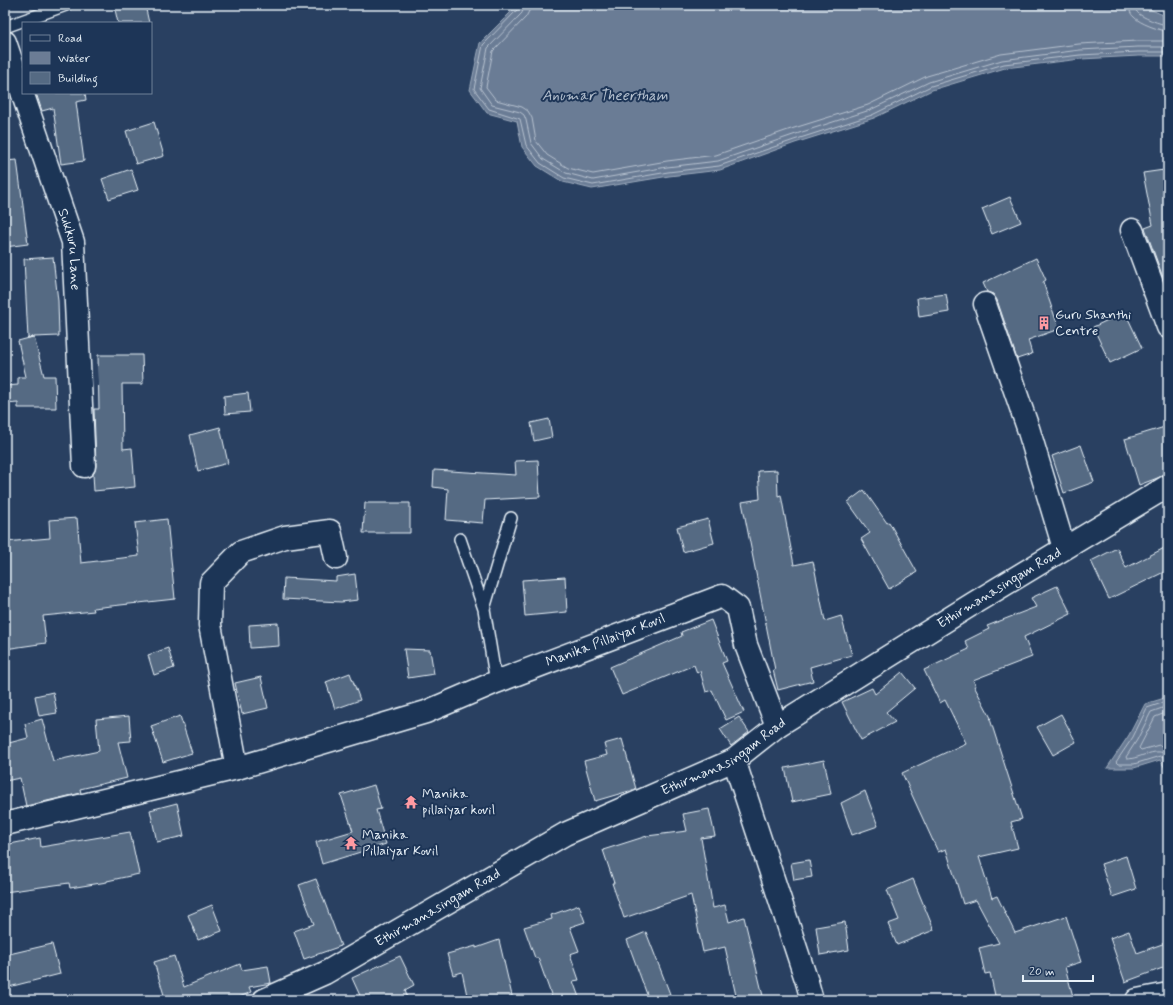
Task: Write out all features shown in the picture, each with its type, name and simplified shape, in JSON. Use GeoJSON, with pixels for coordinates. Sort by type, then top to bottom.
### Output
{"type":"FeatureCollection","features":[{"type":"Feature","properties":{"kind":"street","name":"Sukkuru Lane"},"geometry":{"type":"LineString","coordinates":[[5,42],[22,92]]}},
{"type":"Feature","properties":{"kind":"street","name":"Sukkuru Lane"},"geometry":{"type":"LineString","coordinates":[[23,94],[73,242],[84,466]]}},
{"type":"Feature","properties":{"kind":"street"},"geometry":{"type":"LineString","coordinates":[[1132,230],[1168,327]]}},
{"type":"Feature","properties":{"kind":"street"},"geometry":{"type":"LineString","coordinates":[[985,304],[1028,428],[1064,548]]}},
{"type":"Feature","properties":{"kind":"street","name":"Ethirmanasingam Road"},"geometry":{"type":"LineString","coordinates":[[264,1000],[325,973],[565,834],[734,760],[777,726],[1064,548],[1168,486]]}},
{"type":"Feature","properties":{"kind":"street"},"geometry":{"type":"LineString","coordinates":[[237,768],[210,626],[211,583],[241,552],[285,537],[330,531],[336,558]]}},
{"type":"Feature","properties":{"kind":"street","name":"Manika Pillaiyar Kovil"},"geometry":{"type":"LineString","coordinates":[[5,824],[237,768],[426,712],[496,682],[722,596],[738,608],[746,645],[777,726]]}},
{"type":"Feature","properties":{"kind":"street"},"geometry":{"type":"LineString","coordinates":[[734,760],[812,1000]]}},
{"type":"Feature","properties":{"kind":"street"},"geometry":{"type":"LineString","coordinates":[[1137,1000],[1168,994]]}},
{"type":"Feature","properties":{"kind":"lane"},"geometry":{"type":"LineString","coordinates":[[5,27],[66,5]]}},
{"type":"Feature","properties":{"kind":"lane"},"geometry":{"type":"LineString","coordinates":[[484,609],[511,518]]}},
{"type":"Feature","properties":{"kind":"lane"},"geometry":{"type":"LineString","coordinates":[[460,539],[484,609],[496,682]]}},
{"type":"Feature","properties":{"kind":"water","name":"Anumar Theertham"},"geometry":{"type":"Polygon","coordinates":[[[518,5],[1140,5],[1168,17],[1168,56],[1081,59],[1005,68],[932,90],[874,118],[795,143],[720,170],[669,176],[592,189],[563,182],[537,166],[522,147],[517,121],[487,113],[470,90],[480,43],[518,5]]]}},
{"type":"Feature","properties":{"kind":"water"},"geometry":{"type":"Polygon","coordinates":[[[1168,697],[1168,773],[1160,760],[1134,768],[1107,768],[1129,735],[1145,704],[1168,697]]]}},
{"type":"Feature","properties":{"kind":"building"},"geometry":{"type":"Polygon","coordinates":[[[114,5],[145,5],[149,22],[118,22],[114,5]]]}},
{"type":"Feature","properties":{"kind":"building"},"geometry":{"type":"Polygon","coordinates":[[[36,94],[85,94],[86,100],[76,102],[84,161],[61,164],[53,108],[42,111],[36,94]]]}},
{"type":"Feature","properties":{"kind":"building"},"geometry":{"type":"Polygon","coordinates":[[[154,122],[164,156],[136,164],[126,131],[154,122]]]}},
{"type":"Feature","properties":{"kind":"building"},"geometry":{"type":"Polygon","coordinates":[[[17,160],[28,244],[5,247],[5,161],[17,160]]]}},
{"type":"Feature","properties":{"kind":"building"},"geometry":{"type":"Polygon","coordinates":[[[131,169],[138,190],[109,199],[102,179],[131,169]]]}},
{"type":"Feature","properties":{"kind":"building"},"geometry":{"type":"Polygon","coordinates":[[[1164,170],[1168,192],[1168,291],[1145,228],[1153,225],[1143,173],[1164,170]]]}},
{"type":"Feature","properties":{"kind":"building"},"geometry":{"type":"Polygon","coordinates":[[[1010,197],[1021,222],[992,234],[982,209],[1010,197]]]}},
{"type":"Feature","properties":{"kind":"building"},"geometry":{"type":"Polygon","coordinates":[[[53,257],[58,301],[59,336],[34,337],[44,376],[55,376],[56,408],[18,408],[18,403],[5,404],[5,386],[18,385],[18,377],[26,377],[18,341],[33,337],[28,338],[24,259],[53,257]]]}},
{"type":"Feature","properties":{"kind":"building"},"geometry":{"type":"Polygon","coordinates":[[[1036,258],[1046,280],[1043,282],[1059,329],[1028,340],[1032,354],[1017,359],[997,300],[993,294],[987,292],[983,283],[1036,258]]]}},
{"type":"Feature","properties":{"kind":"building"},"geometry":{"type":"Polygon","coordinates":[[[946,294],[949,312],[919,317],[917,298],[946,294]]]}},
{"type":"Feature","properties":{"kind":"building"},"geometry":{"type":"Polygon","coordinates":[[[1125,312],[1142,348],[1110,363],[1093,327],[1125,312]]]}},
{"type":"Feature","properties":{"kind":"building"},"geometry":{"type":"Polygon","coordinates":[[[98,355],[142,355],[143,384],[122,384],[123,449],[132,448],[135,487],[94,491],[93,474],[96,465],[94,409],[99,409],[98,355]]]}},
{"type":"Feature","properties":{"kind":"building"},"geometry":{"type":"Polygon","coordinates":[[[248,393],[250,412],[225,414],[224,396],[248,393]]]}},
{"type":"Feature","properties":{"kind":"building"},"geometry":{"type":"Polygon","coordinates":[[[549,419],[552,437],[534,441],[531,423],[549,419]]]}},
{"type":"Feature","properties":{"kind":"building"},"geometry":{"type":"Polygon","coordinates":[[[1168,426],[1168,474],[1139,485],[1125,439],[1168,426]]]}},
{"type":"Feature","properties":{"kind":"building"},"geometry":{"type":"Polygon","coordinates":[[[220,427],[228,463],[198,471],[190,435],[220,427]]]}},
{"type":"Feature","properties":{"kind":"building"},"geometry":{"type":"Polygon","coordinates":[[[1081,445],[1094,482],[1064,493],[1052,456],[1081,445]]]}},
{"type":"Feature","properties":{"kind":"building"},"geometry":{"type":"Polygon","coordinates":[[[538,460],[540,497],[485,500],[483,523],[446,520],[448,489],[433,487],[434,470],[516,475],[515,461],[538,460]]]}},
{"type":"Feature","properties":{"kind":"building"},"geometry":{"type":"Polygon","coordinates":[[[777,470],[778,496],[781,495],[794,565],[813,561],[825,621],[841,616],[852,655],[810,667],[813,681],[778,690],[742,502],[760,499],[758,471],[777,470]]]}},
{"type":"Feature","properties":{"kind":"building"},"geometry":{"type":"Polygon","coordinates":[[[864,490],[887,523],[889,522],[917,572],[889,589],[861,539],[870,533],[848,502],[864,490]]]}},
{"type":"Feature","properties":{"kind":"building"},"geometry":{"type":"Polygon","coordinates":[[[365,503],[410,503],[410,533],[363,533],[365,503]]]}},
{"type":"Feature","properties":{"kind":"building"},"geometry":{"type":"Polygon","coordinates":[[[77,518],[81,563],[139,556],[135,523],[167,519],[175,599],[93,608],[94,611],[43,616],[46,643],[5,649],[5,592],[7,592],[5,542],[50,538],[49,520],[77,518]]]}},
{"type":"Feature","properties":{"kind":"building"},"geometry":{"type":"Polygon","coordinates":[[[708,519],[714,543],[683,552],[677,527],[708,519]]]}},
{"type":"Feature","properties":{"kind":"building"},"geometry":{"type":"Polygon","coordinates":[[[1168,546],[1168,570],[1109,599],[1091,561],[1117,548],[1126,568],[1168,546]]]}},
{"type":"Feature","properties":{"kind":"building"},"geometry":{"type":"Polygon","coordinates":[[[355,574],[358,600],[341,602],[283,599],[284,578],[336,581],[336,577],[355,574]]]}},
{"type":"Feature","properties":{"kind":"building"},"geometry":{"type":"Polygon","coordinates":[[[565,577],[567,612],[525,616],[522,580],[565,577]]]}},
{"type":"Feature","properties":{"kind":"building"},"geometry":{"type":"Polygon","coordinates":[[[1057,586],[1071,614],[1024,637],[1032,657],[973,680],[976,686],[974,686],[991,718],[990,719],[1022,819],[1011,822],[1018,848],[979,857],[992,898],[997,896],[1015,933],[1066,916],[1081,962],[1065,967],[1074,1000],[996,1000],[990,973],[985,974],[979,948],[999,943],[976,900],[963,904],[946,849],[938,852],[902,773],[966,743],[945,700],[940,703],[924,670],[969,649],[965,641],[989,629],[987,626],[1036,607],[1031,598],[1057,586]]]}},
{"type":"Feature","properties":{"kind":"building"},"geometry":{"type":"Polygon","coordinates":[[[711,620],[727,661],[722,663],[744,712],[726,720],[712,690],[706,692],[700,671],[697,673],[694,665],[622,695],[610,667],[682,636],[681,632],[711,620]]]}},
{"type":"Feature","properties":{"kind":"building"},"geometry":{"type":"Polygon","coordinates":[[[278,623],[279,646],[250,648],[249,625],[278,623]]]}},
{"type":"Feature","properties":{"kind":"building"},"geometry":{"type":"Polygon","coordinates":[[[168,648],[174,668],[154,675],[148,655],[168,648]]]}},
{"type":"Feature","properties":{"kind":"building"},"geometry":{"type":"Polygon","coordinates":[[[404,649],[430,650],[434,674],[408,678],[404,649]]]}},
{"type":"Feature","properties":{"kind":"building"},"geometry":{"type":"Polygon","coordinates":[[[902,672],[915,688],[886,712],[895,722],[861,740],[842,702],[872,688],[875,694],[902,672]]]}},
{"type":"Feature","properties":{"kind":"building"},"geometry":{"type":"Polygon","coordinates":[[[350,673],[360,700],[335,709],[326,682],[350,673]]]}},
{"type":"Feature","properties":{"kind":"building"},"geometry":{"type":"Polygon","coordinates":[[[261,677],[268,708],[242,714],[235,683],[261,677]]]}},
{"type":"Feature","properties":{"kind":"building"},"geometry":{"type":"Polygon","coordinates":[[[53,692],[57,713],[39,716],[35,696],[53,692]]]}},
{"type":"Feature","properties":{"kind":"building"},"geometry":{"type":"Polygon","coordinates":[[[1061,714],[1076,742],[1053,755],[1037,727],[1061,714]]]}},
{"type":"Feature","properties":{"kind":"building"},"geometry":{"type":"Polygon","coordinates":[[[129,716],[131,741],[118,742],[127,778],[80,789],[81,793],[26,806],[20,778],[5,781],[5,744],[28,738],[25,724],[42,719],[53,761],[99,751],[96,719],[129,716]]]}},
{"type":"Feature","properties":{"kind":"building"},"geometry":{"type":"Polygon","coordinates":[[[180,716],[192,753],[163,762],[151,726],[180,716]]]}},
{"type":"Feature","properties":{"kind":"building"},"geometry":{"type":"Polygon","coordinates":[[[739,717],[749,732],[731,746],[720,729],[739,717]]]}},
{"type":"Feature","properties":{"kind":"building"},"geometry":{"type":"Polygon","coordinates":[[[622,739],[636,789],[595,801],[584,761],[607,755],[604,744],[622,739]]]}},
{"type":"Feature","properties":{"kind":"building"},"geometry":{"type":"Polygon","coordinates":[[[824,760],[831,794],[792,802],[785,768],[824,760]]]}},
{"type":"Feature","properties":{"kind":"building"},"geometry":{"type":"Polygon","coordinates":[[[374,785],[381,809],[376,810],[386,844],[322,864],[316,842],[353,831],[341,795],[374,785]]]}},
{"type":"Feature","properties":{"kind":"building"},"geometry":{"type":"Polygon","coordinates":[[[865,791],[878,826],[852,835],[841,803],[865,791]]]}},
{"type":"Feature","properties":{"kind":"building"},"geometry":{"type":"Polygon","coordinates":[[[177,803],[184,836],[157,842],[150,810],[177,803]]]}},
{"type":"Feature","properties":{"kind":"building"},"geometry":{"type":"Polygon","coordinates":[[[709,809],[715,836],[701,838],[713,908],[725,905],[729,922],[744,917],[764,1000],[737,1000],[725,947],[703,952],[691,895],[624,918],[612,883],[614,883],[603,850],[647,836],[687,831],[683,814],[709,809]]]}},
{"type":"Feature","properties":{"kind":"building"},"geometry":{"type":"Polygon","coordinates":[[[130,832],[139,874],[107,882],[70,888],[69,883],[5,892],[5,845],[40,838],[41,847],[130,832]]]}},
{"type":"Feature","properties":{"kind":"building"},"geometry":{"type":"Polygon","coordinates":[[[1126,856],[1136,889],[1112,897],[1101,864],[1126,856]]]}},
{"type":"Feature","properties":{"kind":"building"},"geometry":{"type":"Polygon","coordinates":[[[809,860],[812,877],[794,880],[791,863],[809,860]]]}},
{"type":"Feature","properties":{"kind":"building"},"geometry":{"type":"Polygon","coordinates":[[[316,879],[341,946],[304,959],[294,931],[314,924],[299,885],[316,879]]]}},
{"type":"Feature","properties":{"kind":"building"},"geometry":{"type":"Polygon","coordinates":[[[913,879],[934,930],[897,945],[888,924],[899,920],[887,890],[913,879]]]}},
{"type":"Feature","properties":{"kind":"building"},"geometry":{"type":"Polygon","coordinates":[[[212,905],[222,931],[198,940],[188,915],[212,905]]]}},
{"type":"Feature","properties":{"kind":"building"},"geometry":{"type":"Polygon","coordinates":[[[579,905],[585,922],[570,927],[579,951],[570,954],[579,980],[573,981],[580,1000],[553,1000],[538,958],[535,958],[524,927],[552,919],[551,915],[579,905]]]}},
{"type":"Feature","properties":{"kind":"building"},"geometry":{"type":"Polygon","coordinates":[[[845,922],[849,950],[820,955],[816,927],[845,922]]]}},
{"type":"Feature","properties":{"kind":"building"},"geometry":{"type":"Polygon","coordinates":[[[1129,931],[1137,953],[1168,942],[1168,966],[1125,982],[1110,938],[1129,931]]]}},
{"type":"Feature","properties":{"kind":"building"},"geometry":{"type":"Polygon","coordinates":[[[646,932],[670,994],[658,1000],[649,1000],[627,940],[646,932]]]}},
{"type":"Feature","properties":{"kind":"building"},"geometry":{"type":"Polygon","coordinates":[[[499,940],[513,1000],[468,1000],[462,972],[453,975],[447,954],[476,946],[476,948],[499,940]]]}},
{"type":"Feature","properties":{"kind":"building"},"geometry":{"type":"Polygon","coordinates":[[[52,944],[60,974],[5,988],[5,955],[52,944]]]}},
{"type":"Feature","properties":{"kind":"building"},"geometry":{"type":"Polygon","coordinates":[[[174,956],[184,987],[240,964],[242,970],[268,966],[271,983],[249,987],[251,992],[233,1000],[154,1000],[164,995],[154,962],[174,956]]]}},
{"type":"Feature","properties":{"kind":"building"},"geometry":{"type":"Polygon","coordinates":[[[400,956],[414,985],[405,990],[408,1000],[362,1000],[352,978],[400,956]]]}},
{"type":"Feature","properties":{"kind":"place","name":"Guru Shanthi Centre"},"geometry":{"type":"Point","coordinates":[1044,323]}},
{"type":"Feature","properties":{"kind":"place","name":"Manika pillaiyar kovil"},"geometry":{"type":"Point","coordinates":[411,802]}},
{"type":"Feature","properties":{"kind":"place","name":"Manika Pillaiyar Kovil"},"geometry":{"type":"Point","coordinates":[351,843]}}]}
